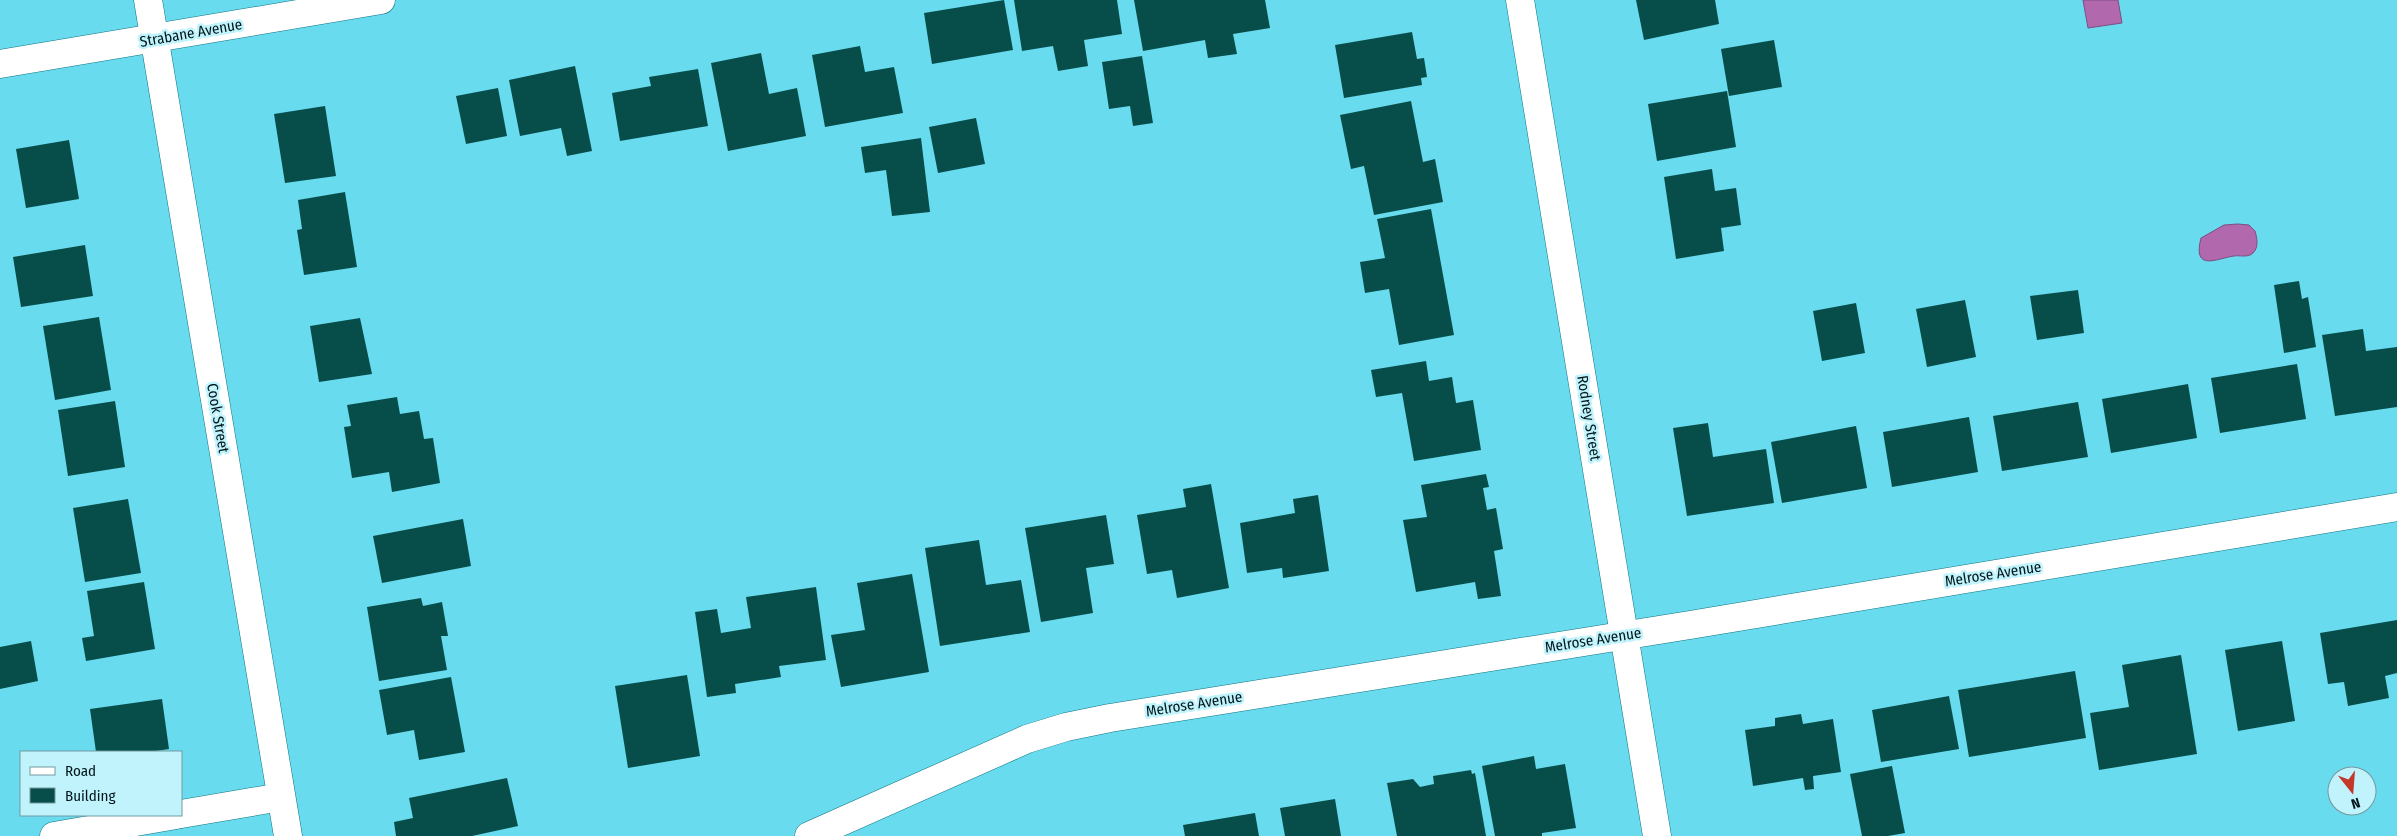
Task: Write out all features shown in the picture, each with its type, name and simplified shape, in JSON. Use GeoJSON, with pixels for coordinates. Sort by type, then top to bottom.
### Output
{"type":"FeatureCollection","features":[{"type":"Feature","properties":{"kind":"street","name":"Cook Street"},"geometry":{"type":"LineString","coordinates":[[148,0],[288,836]]}},
{"type":"Feature","properties":{"kind":"street","name":"Strabane Avenue"},"geometry":{"type":"LineString","coordinates":[[0,64],[381,0]]}},
{"type":"Feature","properties":{"kind":"street","name":"Rodney Street"},"geometry":{"type":"LineString","coordinates":[[1520,0],[1657,836]]}},
{"type":"Feature","properties":{"kind":"street","name":"Melrose Avenue"},"geometry":{"type":"LineString","coordinates":[[808,836],[1027,739],[1066,727],[1120,716],[1625,635],[2397,507]]}},
{"type":"Feature","properties":{"kind":"street"},"geometry":{"type":"LineString","coordinates":[[182,814],[282,797]]}},
{"type":"Feature","properties":{"kind":"street"},"geometry":{"type":"LineString","coordinates":[[54,836],[170,816]]}},
{"type":"Feature","properties":{"kind":"shaded area"},"geometry":{"type":"Polygon","coordinates":[[[2083,0],[2118,0],[2122,23],[2088,28],[2083,0]]]}},
{"type":"Feature","properties":{"kind":"shaded area"},"geometry":{"type":"Polygon","coordinates":[[[2224,225],[2249,225],[2255,231],[2257,245],[2255,251],[2244,256],[2203,260],[2199,249],[2201,238],[2224,225]]]}},
{"type":"Feature","properties":{"kind":"building"},"geometry":{"type":"Polygon","coordinates":[[[1004,0],[1013,50],[932,64],[924,13],[1004,0]]]}},
{"type":"Feature","properties":{"kind":"building"},"geometry":{"type":"Polygon","coordinates":[[[1014,0],[1117,0],[1122,34],[1084,40],[1088,66],[1058,71],[1053,46],[1022,51],[1014,0]]]}},
{"type":"Feature","properties":{"kind":"building"},"geometry":{"type":"Polygon","coordinates":[[[1134,0],[1265,0],[1270,28],[1233,34],[1237,54],[1208,58],[1205,40],[1143,51],[1134,0]]]}},
{"type":"Feature","properties":{"kind":"building"},"geometry":{"type":"Polygon","coordinates":[[[1636,0],[1715,0],[1719,24],[1644,40],[1636,0]]]}},
{"type":"Feature","properties":{"kind":"building"},"geometry":{"type":"Polygon","coordinates":[[[1412,32],[1417,59],[1424,58],[1427,77],[1421,78],[1422,85],[1344,98],[1335,45],[1412,32]]]}},
{"type":"Feature","properties":{"kind":"building"},"geometry":{"type":"Polygon","coordinates":[[[1774,40],[1782,87],[1729,96],[1721,49],[1774,40]]]}},
{"type":"Feature","properties":{"kind":"building"},"geometry":{"type":"Polygon","coordinates":[[[860,46],[865,72],[894,67],[903,113],[825,127],[812,55],[860,46]]]}},
{"type":"Feature","properties":{"kind":"building"},"geometry":{"type":"Polygon","coordinates":[[[761,53],[769,94],[797,88],[806,136],[728,151],[711,63],[761,53]]]}},
{"type":"Feature","properties":{"kind":"building"},"geometry":{"type":"Polygon","coordinates":[[[1142,56],[1153,123],[1133,126],[1130,106],[1109,109],[1102,62],[1142,56]]]}},
{"type":"Feature","properties":{"kind":"building"},"geometry":{"type":"Polygon","coordinates":[[[575,66],[592,151],[567,156],[561,128],[520,136],[509,80],[575,66]]]}},
{"type":"Feature","properties":{"kind":"building"},"geometry":{"type":"Polygon","coordinates":[[[698,69],[708,126],[620,141],[612,93],[651,86],[649,77],[698,69]]]}},
{"type":"Feature","properties":{"kind":"building"},"geometry":{"type":"Polygon","coordinates":[[[498,88],[507,136],[466,144],[456,96],[498,88]]]}},
{"type":"Feature","properties":{"kind":"building"},"geometry":{"type":"Polygon","coordinates":[[[1727,91],[1736,147],[1657,161],[1648,104],[1727,91]]]}},
{"type":"Feature","properties":{"kind":"building"},"geometry":{"type":"Polygon","coordinates":[[[1411,101],[1423,162],[1435,159],[1443,202],[1374,215],[1364,166],[1351,169],[1340,115],[1411,101]]]}},
{"type":"Feature","properties":{"kind":"building"},"geometry":{"type":"Polygon","coordinates":[[[325,106],[336,176],[285,183],[274,114],[325,106]]]}},
{"type":"Feature","properties":{"kind":"building"},"geometry":{"type":"Polygon","coordinates":[[[976,118],[985,164],[938,173],[929,127],[976,118]]]}},
{"type":"Feature","properties":{"kind":"building"},"geometry":{"type":"Polygon","coordinates":[[[921,138],[930,212],[892,216],[886,170],[865,173],[861,147],[921,138]]]}},
{"type":"Feature","properties":{"kind":"building"},"geometry":{"type":"Polygon","coordinates":[[[69,140],[79,199],[26,208],[16,149],[69,140]]]}},
{"type":"Feature","properties":{"kind":"building"},"geometry":{"type":"Polygon","coordinates":[[[1712,169],[1715,191],[1736,188],[1741,225],[1721,228],[1724,251],[1676,259],[1664,177],[1712,169]]]}},
{"type":"Feature","properties":{"kind":"building"},"geometry":{"type":"Polygon","coordinates":[[[345,192],[357,267],[304,275],[297,230],[302,229],[298,200],[345,192]]]}},
{"type":"Feature","properties":{"kind":"building"},"geometry":{"type":"Polygon","coordinates":[[[1431,209],[1454,335],[1399,345],[1389,289],[1365,293],[1360,262],[1385,258],[1377,219],[1431,209]]]}},
{"type":"Feature","properties":{"kind":"building"},"geometry":{"type":"Polygon","coordinates":[[[85,245],[93,296],[21,307],[13,257],[85,245]]]}},
{"type":"Feature","properties":{"kind":"building"},"geometry":{"type":"Polygon","coordinates":[[[2299,281],[2302,299],[2308,297],[2316,347],[2284,353],[2274,285],[2299,281]]]}},
{"type":"Feature","properties":{"kind":"building"},"geometry":{"type":"Polygon","coordinates":[[[2078,290],[2084,333],[2037,340],[2030,296],[2078,290]]]}},
{"type":"Feature","properties":{"kind":"building"},"geometry":{"type":"Polygon","coordinates":[[[1965,300],[1976,357],[1927,367],[1916,309],[1965,300]]]}},
{"type":"Feature","properties":{"kind":"building"},"geometry":{"type":"Polygon","coordinates":[[[1856,303],[1865,353],[1822,361],[1813,311],[1856,303]]]}},
{"type":"Feature","properties":{"kind":"building"},"geometry":{"type":"Polygon","coordinates":[[[99,317],[111,390],[55,400],[43,326],[99,317]]]}},
{"type":"Feature","properties":{"kind":"building"},"geometry":{"type":"Polygon","coordinates":[[[360,318],[372,374],[319,382],[310,326],[360,318]]]}},
{"type":"Feature","properties":{"kind":"building"},"geometry":{"type":"Polygon","coordinates":[[[2363,329],[2366,351],[2397,347],[2397,407],[2335,416],[2322,335],[2363,329]]]}},
{"type":"Feature","properties":{"kind":"building"},"geometry":{"type":"Polygon","coordinates":[[[1426,361],[1429,381],[1452,377],[1456,403],[1473,400],[1481,450],[1414,461],[1402,393],[1376,397],[1371,370],[1426,361]]]}},
{"type":"Feature","properties":{"kind":"building"},"geometry":{"type":"Polygon","coordinates":[[[2297,364],[2306,419],[2220,433],[2211,378],[2297,364]]]}},
{"type":"Feature","properties":{"kind":"building"},"geometry":{"type":"Polygon","coordinates":[[[2188,384],[2197,438],[2111,453],[2102,399],[2188,384]]]}},
{"type":"Feature","properties":{"kind":"building"},"geometry":{"type":"Polygon","coordinates":[[[397,397],[400,414],[419,411],[424,439],[433,438],[440,483],[392,492],[389,472],[352,478],[344,427],[351,426],[347,405],[397,397]]]}},
{"type":"Feature","properties":{"kind":"building"},"geometry":{"type":"Polygon","coordinates":[[[115,401],[125,467],[68,476],[58,410],[115,401]]]}},
{"type":"Feature","properties":{"kind":"building"},"geometry":{"type":"Polygon","coordinates":[[[2078,402],[2088,457],[2002,471],[1993,416],[2078,402]]]}},
{"type":"Feature","properties":{"kind":"building"},"geometry":{"type":"Polygon","coordinates":[[[1969,417],[1978,472],[1892,487],[1883,432],[1969,417]]]}},
{"type":"Feature","properties":{"kind":"building"},"geometry":{"type":"Polygon","coordinates":[[[1708,423],[1713,457],[1766,449],[1774,503],[1687,516],[1673,428],[1708,423]]]}},
{"type":"Feature","properties":{"kind":"building"},"geometry":{"type":"Polygon","coordinates":[[[1856,426],[1867,488],[1782,503],[1771,442],[1856,426]]]}},
{"type":"Feature","properties":{"kind":"building"},"geometry":{"type":"Polygon","coordinates":[[[1486,474],[1489,487],[1483,488],[1487,510],[1496,508],[1503,549],[1494,551],[1501,596],[1478,599],[1475,582],[1416,592],[1403,520],[1427,517],[1421,485],[1486,474]]]}},
{"type":"Feature","properties":{"kind":"building"},"geometry":{"type":"Polygon","coordinates":[[[1211,484],[1229,588],[1177,598],[1172,570],[1147,574],[1137,515],[1186,507],[1183,489],[1211,484]]]}},
{"type":"Feature","properties":{"kind":"building"},"geometry":{"type":"Polygon","coordinates":[[[1318,495],[1329,571],[1283,578],[1282,568],[1247,573],[1240,523],[1295,513],[1293,499],[1318,495]]]}},
{"type":"Feature","properties":{"kind":"building"},"geometry":{"type":"Polygon","coordinates":[[[128,499],[141,573],[85,582],[73,508],[128,499]]]}},
{"type":"Feature","properties":{"kind":"building"},"geometry":{"type":"Polygon","coordinates":[[[1106,515],[1114,564],[1086,568],[1093,613],[1041,622],[1025,528],[1106,515]]]}},
{"type":"Feature","properties":{"kind":"building"},"geometry":{"type":"Polygon","coordinates":[[[463,519],[471,566],[382,583],[373,536],[463,519]]]}},
{"type":"Feature","properties":{"kind":"building"},"geometry":{"type":"Polygon","coordinates":[[[979,540],[986,585],[1021,580],[1030,632],[940,646],[925,548],[979,540]]]}},
{"type":"Feature","properties":{"kind":"building"},"geometry":{"type":"Polygon","coordinates":[[[912,574],[929,672],[841,687],[831,635],[865,630],[857,583],[912,574]]]}},
{"type":"Feature","properties":{"kind":"building"},"geometry":{"type":"Polygon","coordinates":[[[144,582],[155,649],[86,661],[82,638],[94,636],[87,591],[144,582]]]}},
{"type":"Feature","properties":{"kind":"building"},"geometry":{"type":"Polygon","coordinates":[[[816,587],[826,660],[779,666],[781,677],[735,684],[736,693],[707,697],[695,612],[717,609],[721,633],[751,628],[746,597],[816,587]]]}},
{"type":"Feature","properties":{"kind":"building"},"geometry":{"type":"Polygon","coordinates":[[[421,598],[423,606],[442,602],[448,636],[441,636],[447,670],[379,681],[367,607],[421,598]]]}},
{"type":"Feature","properties":{"kind":"building"},"geometry":{"type":"Polygon","coordinates":[[[2397,620],[2397,673],[2385,676],[2389,698],[2348,706],[2344,682],[2328,684],[2320,633],[2397,620]]]}},
{"type":"Feature","properties":{"kind":"building"},"geometry":{"type":"Polygon","coordinates":[[[31,641],[38,681],[0,689],[0,647],[31,641]]]}},
{"type":"Feature","properties":{"kind":"building"},"geometry":{"type":"Polygon","coordinates":[[[2282,641],[2295,721],[2238,731],[2225,650],[2282,641]]]}},
{"type":"Feature","properties":{"kind":"building"},"geometry":{"type":"Polygon","coordinates":[[[2181,655],[2197,754],[2099,770],[2090,713],[2129,707],[2122,665],[2181,655]]]}},
{"type":"Feature","properties":{"kind":"building"},"geometry":{"type":"Polygon","coordinates":[[[2075,671],[2086,738],[1969,757],[1958,690],[2075,671]]]}},
{"type":"Feature","properties":{"kind":"building"},"geometry":{"type":"Polygon","coordinates":[[[687,675],[700,756],[628,768],[615,686],[687,675]]]}},
{"type":"Feature","properties":{"kind":"building"},"geometry":{"type":"Polygon","coordinates":[[[451,677],[465,752],[419,760],[414,730],[387,735],[379,690],[451,677]]]}},
{"type":"Feature","properties":{"kind":"building"},"geometry":{"type":"Polygon","coordinates":[[[1949,696],[1959,749],[1881,762],[1872,710],[1949,696]]]}},
{"type":"Feature","properties":{"kind":"building"},"geometry":{"type":"Polygon","coordinates":[[[162,699],[169,749],[156,751],[96,751],[90,709],[162,699]]]}},
{"type":"Feature","properties":{"kind":"building"},"geometry":{"type":"Polygon","coordinates":[[[1801,714],[1803,724],[1833,719],[1841,772],[1813,776],[1814,789],[1805,790],[1803,778],[1753,786],[1745,730],[1775,726],[1775,718],[1801,714]]]}},
{"type":"Feature","properties":{"kind":"building"},"geometry":{"type":"Polygon","coordinates":[[[1534,756],[1536,769],[1565,764],[1576,828],[1542,833],[1542,836],[1495,836],[1482,766],[1534,756]]]}},
{"type":"Feature","properties":{"kind":"building"},"geometry":{"type":"Polygon","coordinates":[[[1892,766],[1905,833],[1888,836],[1862,836],[1850,774],[1892,766]]]}},
{"type":"Feature","properties":{"kind":"building"},"geometry":{"type":"Polygon","coordinates":[[[1471,770],[1472,774],[1475,773],[1486,836],[1397,836],[1387,783],[1413,779],[1420,787],[1434,784],[1433,776],[1471,770]]]}},
{"type":"Feature","properties":{"kind":"building"},"geometry":{"type":"Polygon","coordinates":[[[507,778],[518,826],[472,836],[396,836],[394,822],[413,818],[409,798],[507,778]]]}},
{"type":"Feature","properties":{"kind":"building"},"geometry":{"type":"Polygon","coordinates":[[[1335,799],[1341,836],[1285,836],[1280,808],[1335,799]]]}},
{"type":"Feature","properties":{"kind":"building"},"geometry":{"type":"Polygon","coordinates":[[[1255,813],[1259,836],[1185,836],[1183,825],[1255,813]]]}}]}
